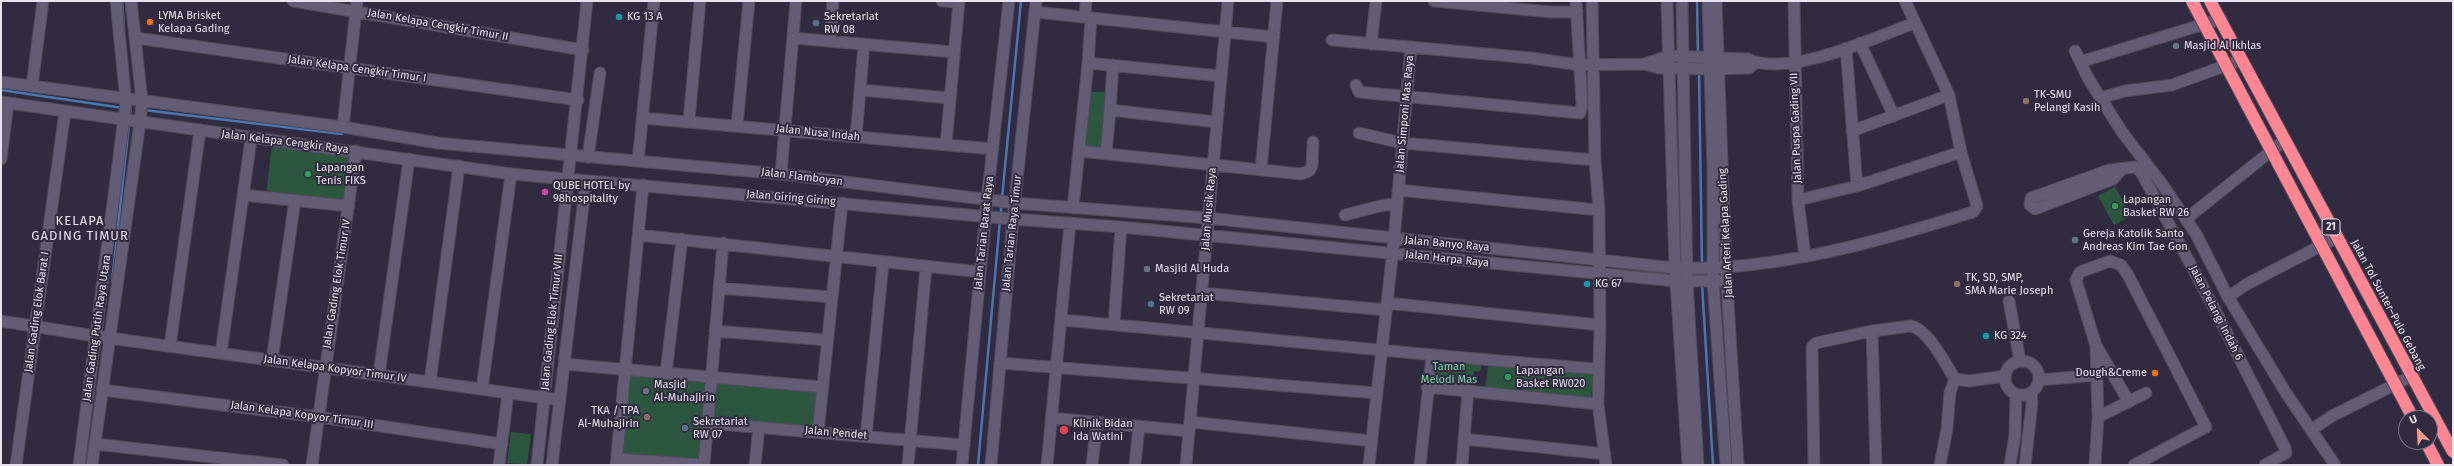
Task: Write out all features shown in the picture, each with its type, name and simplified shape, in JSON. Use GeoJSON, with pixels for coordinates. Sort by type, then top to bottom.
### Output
{"type":"FeatureCollection","features":[{"type":"Feature","properties":{"kind":"highway","name":"21"},"geometry":{"type":"LineString","coordinates":[[2192,1],[2409,410]]}},
{"type":"Feature","properties":{"kind":"highway","name":"Jalan Tol Sunter–Pulo Gebang"},"geometry":{"type":"LineString","coordinates":[[2210,1],[2453,452]]}},
{"type":"Feature","properties":{"kind":"highway"},"geometry":{"type":"LineString","coordinates":[[2430,450],[2438,465]]}},
{"type":"Feature","properties":{"kind":"street"},"geometry":{"type":"LineString","coordinates":[[32,86],[43,1]]}},
{"type":"Feature","properties":{"kind":"street"},"geometry":{"type":"LineString","coordinates":[[116,1],[130,112]]}},
{"type":"Feature","properties":{"kind":"street"},"geometry":{"type":"LineString","coordinates":[[130,112],[141,102],[136,38],[131,1]]}},
{"type":"Feature","properties":{"kind":"street","name":"Jalan Kelapa Cengkir Timur II"},"geometry":{"type":"LineString","coordinates":[[293,1],[356,6],[583,50]]}},
{"type":"Feature","properties":{"kind":"street"},"geometry":{"type":"LineString","coordinates":[[580,157],[578,100],[587,1]]}},
{"type":"Feature","properties":{"kind":"street"},"geometry":{"type":"LineString","coordinates":[[639,159],[654,1]]}},
{"type":"Feature","properties":{"kind":"street"},"geometry":{"type":"LineString","coordinates":[[689,120],[700,1]]}},
{"type":"Feature","properties":{"kind":"street"},"geometry":{"type":"LineString","coordinates":[[737,125],[749,1]]}},
{"type":"Feature","properties":{"kind":"street"},"geometry":{"type":"LineString","coordinates":[[781,174],[796,1]]}},
{"type":"Feature","properties":{"kind":"street"},"geometry":{"type":"LineString","coordinates":[[830,41],[833,1]]}},
{"type":"Feature","properties":{"kind":"street"},"geometry":{"type":"LineString","coordinates":[[942,1],[958,2],[946,145]]}},
{"type":"Feature","properties":{"kind":"street","name":"Jalan Tarian Barat Raya"},"geometry":{"type":"LineString","coordinates":[[962,465],[980,272],[988,218],[993,150],[1009,1]]}},
{"type":"Feature","properties":{"kind":"street"},"geometry":{"type":"LineString","coordinates":[[1073,208],[1088,63],[1088,17],[1086,1]]}},
{"type":"Feature","properties":{"kind":"street","name":"Jalan Musik Raya"},"geometry":{"type":"LineString","coordinates":[[1186,465],[1228,1]]}},
{"type":"Feature","properties":{"kind":"street"},"geometry":{"type":"LineString","coordinates":[[1261,170],[1277,1]]}},
{"type":"Feature","properties":{"kind":"street"},"geometry":{"type":"LineString","coordinates":[[1371,44],[1376,1]]}},
{"type":"Feature","properties":{"kind":"street"},"geometry":{"type":"LineString","coordinates":[[1358,88],[1406,97],[1578,114],[1581,112],[1582,105],[1578,65],[1577,7],[1551,12],[1484,3],[1434,1]]}},
{"type":"Feature","properties":{"kind":"street"},"geometry":{"type":"LineString","coordinates":[[1464,439],[1606,459],[1598,404],[1600,324],[1598,259],[1599,210],[1595,160],[1592,1]]}},
{"type":"Feature","properties":{"kind":"street","name":"Jalan Arteri Kelapa Gading"},"geometry":{"type":"LineString","coordinates":[[1667,1],[1669,69],[1695,268],[1710,281],[1720,372],[1726,465]]}},
{"type":"Feature","properties":{"kind":"street","name":"Jalan Arteri Kelapa Gading"},"geometry":{"type":"LineString","coordinates":[[1682,1],[1689,69],[1695,268]]}},
{"type":"Feature","properties":{"kind":"street","name":"Jalan Arteri Kelapa Gading"},"geometry":{"type":"LineString","coordinates":[[1708,1],[1738,465]]}},
{"type":"Feature","properties":{"kind":"street","name":"Jalan Arteri Kelapa Gading"},"geometry":{"type":"LineString","coordinates":[[1688,465],[1686,281],[1695,268],[1713,169],[1711,63],[1716,1]]}},
{"type":"Feature","properties":{"kind":"street","name":"Jalan Banyo Raya"},"geometry":{"type":"LineString","coordinates":[[1073,208],[1208,218],[1393,248],[1598,259],[1695,268],[1726,268],[1805,256],[1878,241],[1973,212],[1977,203],[1961,152],[1949,95],[1905,1]]}},
{"type":"Feature","properties":{"kind":"street","name":"Jalan Puspa Gading VII"},"geometry":{"type":"LineString","coordinates":[[1798,2],[1794,64],[1798,200],[1805,256]]}},
{"type":"Feature","properties":{"kind":"street","name":"Jalan Kelapa Cengkir Raya"},"geometry":{"type":"LineString","coordinates":[[339,126],[342,91],[346,87],[356,6]]}},
{"type":"Feature","properties":{"kind":"street"},"geometry":{"type":"LineString","coordinates":[[1036,7],[1088,17],[1274,37]]}},
{"type":"Feature","properties":{"kind":"street","name":"Jalan Tarian Raya Timur"},"geometry":{"type":"LineString","coordinates":[[991,465],[1012,202],[1036,7]]}},
{"type":"Feature","properties":{"kind":"street"},"geometry":{"type":"LineString","coordinates":[[2080,62],[2221,19]]}},
{"type":"Feature","properties":{"kind":"street"},"geometry":{"type":"LineString","coordinates":[[1411,47],[1578,65],[1644,64],[1669,69],[1689,69],[1711,63],[1748,59],[1756,62],[1794,64],[1846,48],[1914,23]]}},
{"type":"Feature","properties":{"kind":"street","name":"Jalan Kelapa Cengkir Timur I"},"geometry":{"type":"LineString","coordinates":[[136,38],[578,100]]}},
{"type":"Feature","properties":{"kind":"street"},"geometry":{"type":"LineString","coordinates":[[793,38],[953,52]]}},
{"type":"Feature","properties":{"kind":"street","name":"Jalan Simponi Mas Raya"},"geometry":{"type":"LineString","coordinates":[[1332,40],[1411,47],[1393,248],[1369,465]]}},
{"type":"Feature","properties":{"kind":"street"},"geometry":{"type":"LineString","coordinates":[[1860,43],[1894,116]]}},
{"type":"Feature","properties":{"kind":"street"},"geometry":{"type":"LineString","coordinates":[[856,137],[864,44]]}},
{"type":"Feature","properties":{"kind":"street"},"geometry":{"type":"LineString","coordinates":[[1846,48],[1856,186]]}},
{"type":"Feature","properties":{"kind":"street"},"geometry":{"type":"LineString","coordinates":[[2075,51],[2100,98],[2196,234],[2228,297],[2311,430],[2335,465]]}},
{"type":"Feature","properties":{"kind":"street"},"geometry":{"type":"LineString","coordinates":[[1644,64],[1669,56],[1688,57],[1711,63]]}},
{"type":"Feature","properties":{"kind":"street"},"geometry":{"type":"LineString","coordinates":[[2100,98],[2156,85],[2172,85],[2241,60]]}},
{"type":"Feature","properties":{"kind":"street"},"geometry":{"type":"LineString","coordinates":[[1088,63],[1221,76]]}},
{"type":"Feature","properties":{"kind":"street"},"geometry":{"type":"LineString","coordinates":[[1106,154],[1113,65]]}},
{"type":"Feature","properties":{"kind":"street"},"geometry":{"type":"LineString","coordinates":[[580,157],[600,74]]}},
{"type":"Feature","properties":{"kind":"street","name":"Jalan Kelapa Cengkir Raya"},"geometry":{"type":"LineString","coordinates":[[1,82],[32,86],[200,130],[251,139],[356,151],[511,174],[568,179]]}},
{"type":"Feature","properties":{"kind":"street"},"geometry":{"type":"LineString","coordinates":[[861,90],[949,98]]}},
{"type":"Feature","properties":{"kind":"street"},"geometry":{"type":"LineString","coordinates":[[1852,131],[1949,95]]}},
{"type":"Feature","properties":{"kind":"street","name":"Jalan Kelapa Cengkir Raya"},"geometry":{"type":"LineString","coordinates":[[6,104],[65,112],[130,112],[141,102],[339,126],[438,143],[580,157]]}},
{"type":"Feature","properties":{"kind":"street"},"geometry":{"type":"LineString","coordinates":[[1,155],[6,104]]}},
{"type":"Feature","properties":{"kind":"street"},"geometry":{"type":"LineString","coordinates":[[1110,110],[1217,122]]}},
{"type":"Feature","properties":{"kind":"street","name":"Jalan Gading Elok Barat I"},"geometry":{"type":"LineString","coordinates":[[16,465],[65,112]]}},
{"type":"Feature","properties":{"kind":"street","name":"Jalan Gading Putih Raya Utara"},"geometry":{"type":"LineString","coordinates":[[79,465],[103,337],[130,112]]}},
{"type":"Feature","properties":{"kind":"street","name":"Jalan Gading Putih Raya Utara"},"geometry":{"type":"LineString","coordinates":[[92,465],[102,390],[103,337],[130,112]]}},
{"type":"Feature","properties":{"kind":"street","name":"Jalan Nusa Indah"},"geometry":{"type":"LineString","coordinates":[[643,118],[689,120],[993,150]]}},
{"type":"Feature","properties":{"kind":"street"},"geometry":{"type":"LineString","coordinates":[[170,346],[200,130]]}},
{"type":"Feature","properties":{"kind":"street"},"geometry":{"type":"LineString","coordinates":[[1359,133],[1402,143],[1595,160]]}},
{"type":"Feature","properties":{"kind":"street"},"geometry":{"type":"LineString","coordinates":[[221,353],[251,139]]}},
{"type":"Feature","properties":{"kind":"street"},"geometry":{"type":"LineString","coordinates":[[2186,219],[2286,140]]}},
{"type":"Feature","properties":{"kind":"street"},"geometry":{"type":"LineString","coordinates":[[1079,151],[1301,174],[1309,171],[1312,166],[1313,142]]}},
{"type":"Feature","properties":{"kind":"street","name":"Jalan Gading Elok Timur IV"},"geometry":{"type":"LineString","coordinates":[[312,465],[324,368],[356,151]]}},
{"type":"Feature","properties":{"kind":"street"},"geometry":{"type":"LineString","coordinates":[[1798,200],[1856,186],[1961,152]]}},
{"type":"Feature","properties":{"kind":"street","name":"Jalan Flamboyan"},"geometry":{"type":"LineString","coordinates":[[580,157],[639,159],[781,174],[989,200],[1073,208]]}},
{"type":"Feature","properties":{"kind":"street","name":"Jalan Gading Elok Timur VIII"},"geometry":{"type":"LineString","coordinates":[[537,465],[568,179],[580,157]]}},
{"type":"Feature","properties":{"kind":"street"},"geometry":{"type":"LineString","coordinates":[[379,375],[408,159]]}},
{"type":"Feature","properties":{"kind":"street"},"geometry":{"type":"LineString","coordinates":[[430,382],[459,166]]}},
{"type":"Feature","properties":{"kind":"street","name":"Jalan Pelangi Indah 6"},"geometry":{"type":"LineString","coordinates":[[2122,169],[2113,179],[2035,209],[2030,205],[2031,198],[2109,170],[2134,167],[2141,172],[2218,315],[2286,453],[2265,465]]}},
{"type":"Feature","properties":{"kind":"street"},"geometry":{"type":"LineString","coordinates":[[482,389],[511,174]]}},
{"type":"Feature","properties":{"kind":"street","name":"Jalan Giring Giring"},"geometry":{"type":"LineString","coordinates":[[568,179],[842,202],[988,218],[1011,219]]}},
{"type":"Feature","properties":{"kind":"street","name":"Jalan Gading Elok Timur VIII"},"geometry":{"type":"LineString","coordinates":[[552,465],[586,181]]}},
{"type":"Feature","properties":{"kind":"street"},"geometry":{"type":"LineString","coordinates":[[643,185],[616,462],[704,465],[710,377],[723,243]]}},
{"type":"Feature","properties":{"kind":"street"},"geometry":{"type":"LineString","coordinates":[[1398,190],[1599,210]]}},
{"type":"Feature","properties":{"kind":"street"},"geometry":{"type":"LineString","coordinates":[[244,195],[349,206]]}},
{"type":"Feature","properties":{"kind":"street"},"geometry":{"type":"LineString","coordinates":[[272,360],[295,200]]}},
{"type":"Feature","properties":{"kind":"street"},"geometry":{"type":"LineString","coordinates":[[818,432],[842,202]]}},
{"type":"Feature","properties":{"kind":"street"},"geometry":{"type":"LineString","coordinates":[[1345,215],[1384,205],[1397,204]]}},
{"type":"Feature","properties":{"kind":"street"},"geometry":{"type":"LineString","coordinates":[[1011,219],[1121,227],[1207,236]]}},
{"type":"Feature","properties":{"kind":"street"},"geometry":{"type":"LineString","coordinates":[[1047,465],[1070,223]]}},
{"type":"Feature","properties":{"kind":"street"},"geometry":{"type":"LineString","coordinates":[[1114,325],[1121,227]]}},
{"type":"Feature","properties":{"kind":"street"},"geometry":{"type":"LineString","coordinates":[[638,235],[723,243],[883,263],[980,272]]}},
{"type":"Feature","properties":{"kind":"street","name":"Jalan Harpa Raya"},"geometry":{"type":"LineString","coordinates":[[1207,236],[1393,248],[1599,274],[1686,281],[1727,281]]}},
{"type":"Feature","properties":{"kind":"street"},"geometry":{"type":"LineString","coordinates":[[2228,297],[2247,284],[2338,237]]}},
{"type":"Feature","properties":{"kind":"street"},"geometry":{"type":"LineString","coordinates":[[666,373],[682,239]]}},
{"type":"Feature","properties":{"kind":"street"},"geometry":{"type":"LineString","coordinates":[[2129,402],[2096,346],[2078,288],[2077,276],[2080,272],[2110,260],[2121,265],[2206,427],[2134,465]]}},
{"type":"Feature","properties":{"kind":"street"},"geometry":{"type":"LineString","coordinates":[[866,436],[883,263]]}},
{"type":"Feature","properties":{"kind":"street"},"geometry":{"type":"LineString","coordinates":[[908,465],[926,267]]}},
{"type":"Feature","properties":{"kind":"street"},"geometry":{"type":"LineString","coordinates":[[719,288],[832,297]]}},
{"type":"Feature","properties":{"kind":"street"},"geometry":{"type":"LineString","coordinates":[[1202,293],[1386,306],[1600,324]]}},
{"type":"Feature","properties":{"kind":"street"},"geometry":{"type":"LineString","coordinates":[[2009,301],[2020,361]]}},
{"type":"Feature","properties":{"kind":"street"},"geometry":{"type":"LineString","coordinates":[[1061,320],[1198,332],[1432,356],[1599,369]]}},
{"type":"Feature","properties":{"kind":"street","name":"Jalan Kelapa Kopyor Timur IV"},"geometry":{"type":"LineString","coordinates":[[1,321],[103,337],[560,400]]}},
{"type":"Feature","properties":{"kind":"street"},"geometry":{"type":"LineString","coordinates":[[1814,465],[1811,354],[1812,347],[1816,343],[1872,330],[1911,326],[1917,327],[1928,338],[1955,379],[1969,381],[2005,376]]}},
{"type":"Feature","properties":{"kind":"street"},"geometry":{"type":"LineString","coordinates":[[1872,330],[1876,465]]}},
{"type":"Feature","properties":{"kind":"street"},"geometry":{"type":"LineString","coordinates":[[715,331],[828,340]]}},
{"type":"Feature","properties":{"kind":"street","name":"Jalan Arteri Kelapa Gading"},"geometry":{"type":"LineString","coordinates":[[1686,340],[1698,465]]}},
{"type":"Feature","properties":{"kind":"street"},"geometry":{"type":"LineString","coordinates":[[2095,465],[2098,418],[2096,346]]}},
{"type":"Feature","properties":{"kind":"street"},"geometry":{"type":"LineString","coordinates":[[1420,465],[1427,386],[1432,356]]}},
{"type":"Feature","properties":{"kind":"street"},"geometry":{"type":"LineString","coordinates":[[2025,465],[2032,403],[2031,392],[2038,380],[2034,366],[2020,361],[2010,366],[2005,376],[2007,386],[2016,394],[2031,392]]}},
{"type":"Feature","properties":{"kind":"street"},"geometry":{"type":"LineString","coordinates":[[1000,363],[1056,369],[1194,377],[1377,393]]}},
{"type":"Feature","properties":{"kind":"street"},"geometry":{"type":"LineString","coordinates":[[564,364],[822,387]]}},
{"type":"Feature","properties":{"kind":"street"},"geometry":{"type":"LineString","coordinates":[[1720,372],[1733,370]]}},
{"type":"Feature","properties":{"kind":"street"},"geometry":{"type":"LineString","coordinates":[[2038,380],[2098,375]]}},
{"type":"Feature","properties":{"kind":"street"},"geometry":{"type":"LineString","coordinates":[[2311,430],[2332,416],[2414,375]]}},
{"type":"Feature","properties":{"kind":"street"},"geometry":{"type":"LineString","coordinates":[[1940,465],[1947,429],[1950,392],[1955,379]]}},
{"type":"Feature","properties":{"kind":"street"},"geometry":{"type":"LineString","coordinates":[[1427,386],[1598,404]]}},
{"type":"Feature","properties":{"kind":"street","name":"Jalan Kelapa Kopyor Timur III"},"geometry":{"type":"LineString","coordinates":[[102,390],[319,417],[502,444]]}},
{"type":"Feature","properties":{"kind":"street"},"geometry":{"type":"LineString","coordinates":[[1462,465],[1468,390]]}},
{"type":"Feature","properties":{"kind":"street"},"geometry":{"type":"LineString","coordinates":[[499,465],[508,393]]}},
{"type":"Feature","properties":{"kind":"street"},"geometry":{"type":"LineString","coordinates":[[2098,418],[2146,393]]}},
{"type":"Feature","properties":{"kind":"street"},"geometry":{"type":"LineString","coordinates":[[2010,465],[2015,435],[2016,394]]}},
{"type":"Feature","properties":{"kind":"street"},"geometry":{"type":"LineString","coordinates":[[1051,418],[1139,426],[1189,427],[1372,441]]}},
{"type":"Feature","properties":{"kind":"street"},"geometry":{"type":"LineString","coordinates":[[1092,465],[1097,422]]}},
{"type":"Feature","properties":{"kind":"street","name":"Jalan Pendet"},"geometry":{"type":"LineString","coordinates":[[707,423],[964,445]]}},
{"type":"Feature","properties":{"kind":"street"},"geometry":{"type":"LineString","coordinates":[[1135,465],[1139,426]]}},
{"type":"Feature","properties":{"kind":"street"},"geometry":{"type":"LineString","coordinates":[[755,465],[759,427]]}},
{"type":"Feature","properties":{"kind":"street"},"geometry":{"type":"LineString","coordinates":[[95,444],[283,465]]}},
{"type":"Feature","properties":{"kind":"green space"},"geometry":{"type":"Polygon","coordinates":[[[1083,92],[1107,92],[1104,152],[1081,149],[1083,92]]]}},
{"type":"Feature","properties":{"kind":"green space","name":"Lapangan Tenis FIKS"},"geometry":{"type":"Polygon","coordinates":[[[272,144],[350,153],[343,204],[266,195],[272,144]]]}},
{"type":"Feature","properties":{"kind":"green space","name":"Lapangan Basket RW 26"},"geometry":{"type":"Polygon","coordinates":[[[2115,187],[2131,216],[2114,225],[2098,196],[2115,187]]]}},
{"type":"Feature","properties":{"kind":"green space","name":"Taman Melodi Mas"},"geometry":{"type":"Polygon","coordinates":[[[1433,360],[1481,364],[1481,371],[1474,371],[1472,386],[1479,386],[1478,389],[1431,384],[1433,360]]]}},
{"type":"Feature","properties":{"kind":"green space"},"geometry":{"type":"Polygon","coordinates":[[[1489,362],[1593,375],[1591,397],[1485,387],[1489,362]]]}},
{"type":"Feature","properties":{"kind":"green space"},"geometry":{"type":"Polygon","coordinates":[[[627,373],[818,391],[815,429],[705,419],[700,462],[619,455],[627,373]]]}},
{"type":"Feature","properties":{"kind":"green space"},"geometry":{"type":"Polygon","coordinates":[[[511,432],[531,434],[527,465],[507,463],[511,432]]]}},
{"type":"Feature","properties":{"kind":"waterway"},"geometry":{"type":"LineString","coordinates":[[122,1],[124,27]]}},
{"type":"Feature","properties":{"kind":"waterway"},"geometry":{"type":"LineString","coordinates":[[1002,198],[1021,1]]}},
{"type":"Feature","properties":{"kind":"waterway"},"geometry":{"type":"LineString","coordinates":[[1697,1],[1698,55]]}},
{"type":"Feature","properties":{"kind":"waterway"},"geometry":{"type":"LineString","coordinates":[[1699,72],[1702,265]]}},
{"type":"Feature","properties":{"kind":"waterway"},"geometry":{"type":"LineString","coordinates":[[1,90],[123,108]]}},
{"type":"Feature","properties":{"kind":"waterway"},"geometry":{"type":"LineString","coordinates":[[130,117],[131,104]]}},
{"type":"Feature","properties":{"kind":"waterway"},"geometry":{"type":"LineString","coordinates":[[144,110],[342,134]]}},
{"type":"Feature","properties":{"kind":"waterway"},"geometry":{"type":"LineString","coordinates":[[112,282],[129,124]]}},
{"type":"Feature","properties":{"kind":"waterway"},"geometry":{"type":"LineString","coordinates":[[1001,205],[1001,215]]}},
{"type":"Feature","properties":{"kind":"waterway"},"geometry":{"type":"LineString","coordinates":[[978,465],[1000,220]]}},
{"type":"Feature","properties":{"kind":"waterway"},"geometry":{"type":"LineString","coordinates":[[1702,284],[1713,465]]}},
{"type":"Feature","properties":{"kind":"place","name":"KG 13 A"},"geometry":{"type":"Point","coordinates":[619,17]}},
{"type":"Feature","properties":{"kind":"place","name":"LYMA Brisket Kelapa Gading"},"geometry":{"type":"Point","coordinates":[150,22]}},
{"type":"Feature","properties":{"kind":"place","name":"Sekretariat RW 08"},"geometry":{"type":"Point","coordinates":[816,23]}},
{"type":"Feature","properties":{"kind":"place","name":"Masjid Al Ikhlas"},"geometry":{"type":"Point","coordinates":[2176,46]}},
{"type":"Feature","properties":{"kind":"place","name":"TK-SMU Pelangi Kasih"},"geometry":{"type":"Point","coordinates":[2026,101]}},
{"type":"Feature","properties":{"kind":"place","name":"Lapangan Tenis FIKS"},"geometry":{"type":"Point","coordinates":[308,174]}},
{"type":"Feature","properties":{"kind":"place","name":"QUBE HOTEL by 98hospitality"},"geometry":{"type":"Point","coordinates":[545,192]}},
{"type":"Feature","properties":{"kind":"place","name":"Lapangan Basket RW 26"},"geometry":{"type":"Point","coordinates":[2115,206]}},
{"type":"Feature","properties":{"kind":"place","name":"Gereja Katolik Santo Andreas Kim Tae Gon"},"geometry":{"type":"Point","coordinates":[2075,240]}},
{"type":"Feature","properties":{"kind":"place","name":"Masjid Al Huda"},"geometry":{"type":"Point","coordinates":[1147,269]}},
{"type":"Feature","properties":{"kind":"place","name":"KG 67"},"geometry":{"type":"Point","coordinates":[1587,284]}},
{"type":"Feature","properties":{"kind":"place","name":"TK, SD, SMP, SMA Marie Joseph"},"geometry":{"type":"Point","coordinates":[1957,284]}},
{"type":"Feature","properties":{"kind":"place","name":"Sekretariat RW 09"},"geometry":{"type":"Point","coordinates":[1151,304]}},
{"type":"Feature","properties":{"kind":"place","name":"KG 324"},"geometry":{"type":"Point","coordinates":[1986,336]}},
{"type":"Feature","properties":{"kind":"place","name":"Dough&Creme"},"geometry":{"type":"Point","coordinates":[2155,373]}},
{"type":"Feature","properties":{"kind":"place","name":"Lapangan Basket RW020"},"geometry":{"type":"Point","coordinates":[1508,377]}},
{"type":"Feature","properties":{"kind":"place","name":"Masjid Al-Muhajirin"},"geometry":{"type":"Point","coordinates":[646,391]}},
{"type":"Feature","properties":{"kind":"place","name":"TKA / TPA Al-Muhajirin"},"geometry":{"type":"Point","coordinates":[647,417]}},
{"type":"Feature","properties":{"kind":"place","name":"Sekretariat RW 07"},"geometry":{"type":"Point","coordinates":[685,428]}},
{"type":"Feature","properties":{"kind":"place","name":"Klinik Bidan Ida Watini"},"geometry":{"type":"Point","coordinates":[1064,430]}},
{"type":"Feature","properties":{"kind":"district","name":"KELAPA GADING TIMUR"},"geometry":{"type":"Point","coordinates":[80,228]}}]}
